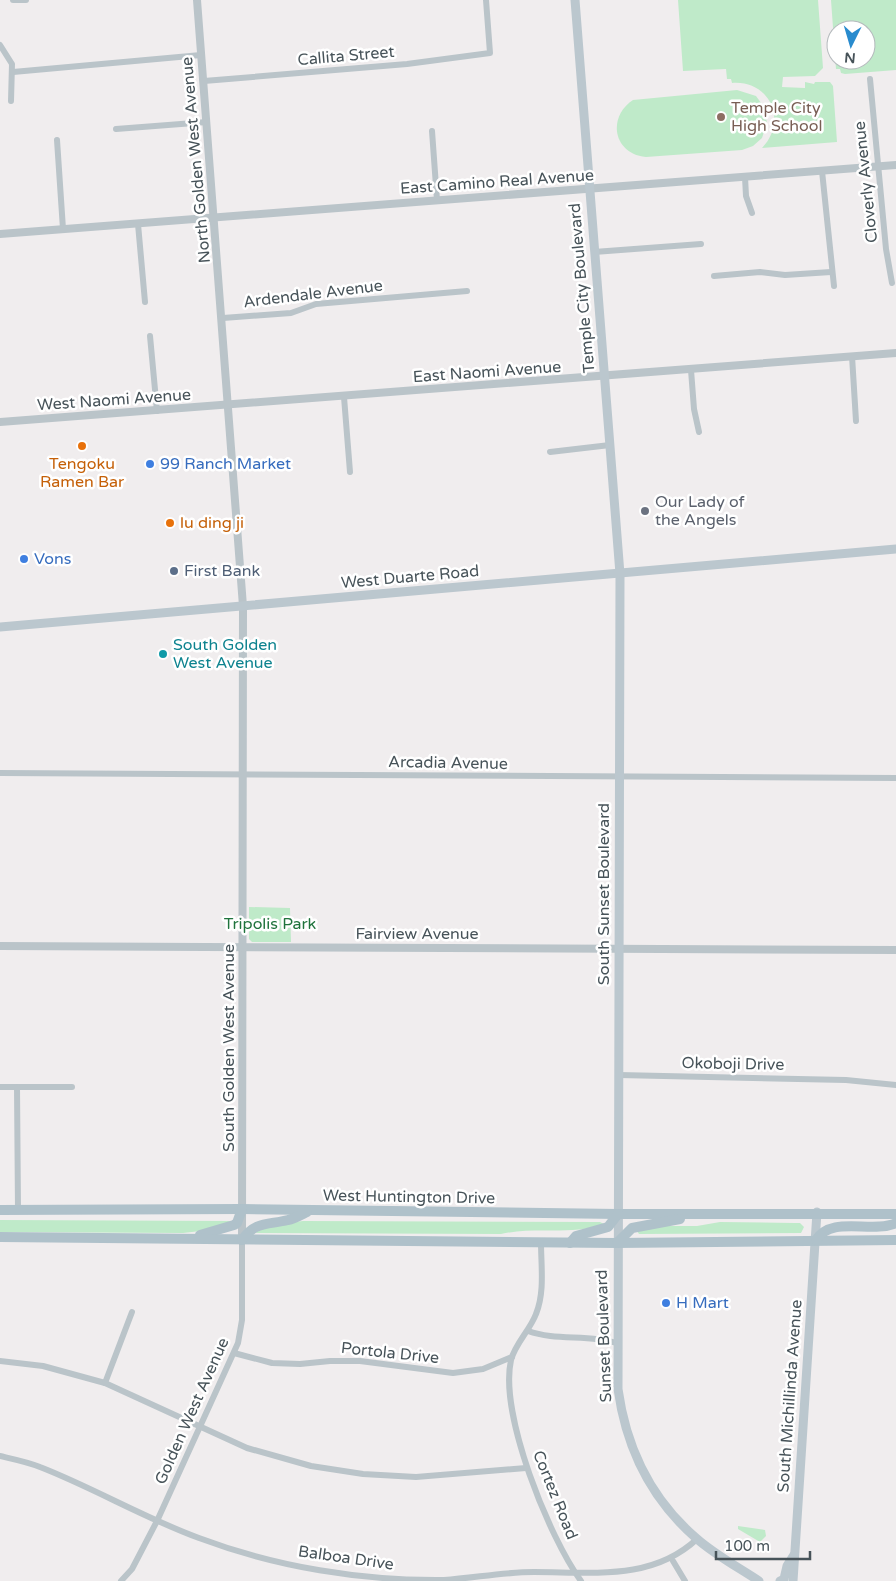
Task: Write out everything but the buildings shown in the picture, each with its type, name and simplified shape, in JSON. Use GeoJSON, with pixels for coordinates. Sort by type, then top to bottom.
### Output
{"type":"FeatureCollection","features":[{"type":"Feature","properties":{"kind":"main road","name":"Temple City Boulevard"},"geometry":{"type":"LineString","coordinates":[[575,0],[620,574]]}},
{"type":"Feature","properties":{"kind":"main road","name":"West Duarte Road"},"geometry":{"type":"LineString","coordinates":[[0,627],[896,549]]}},
{"type":"Feature","properties":{"kind":"main road","name":"South Sunset Boulevard"},"geometry":{"type":"LineString","coordinates":[[618,1214],[620,574]]}},
{"type":"Feature","properties":{"kind":"main road","name":"West Huntington Drive"},"geometry":{"type":"LineString","coordinates":[[0,1210],[242,1209],[618,1214],[817,1212],[896,1214]]}},
{"type":"Feature","properties":{"kind":"main road"},"geometry":{"type":"LineString","coordinates":[[190,1238],[234,1226],[242,1209]]}},
{"type":"Feature","properties":{"kind":"main road"},"geometry":{"type":"LineString","coordinates":[[242,1240],[249,1230],[256,1226],[290,1220],[310,1210]]}},
{"type":"Feature","properties":{"kind":"main road","name":"South Michillinda Avenue"},"geometry":{"type":"LineString","coordinates":[[793,1581],[817,1212]]}},
{"type":"Feature","properties":{"kind":"main road"},"geometry":{"type":"LineString","coordinates":[[617,1243],[632,1228],[677,1220],[695,1213]]}},
{"type":"Feature","properties":{"kind":"main road"},"geometry":{"type":"LineString","coordinates":[[570,1242],[576,1236],[608,1228],[618,1214]]}},
{"type":"Feature","properties":{"kind":"main road","name":"Sunset Boulevard"},"geometry":{"type":"LineString","coordinates":[[618,1214],[617,1343],[620,1406],[637,1460],[657,1495],[697,1539],[757,1580]]}},
{"type":"Feature","properties":{"kind":"main road"},"geometry":{"type":"LineString","coordinates":[[816,1240],[821,1232],[831,1227],[882,1228],[896,1223]]}},
{"type":"Feature","properties":{"kind":"main road"},"geometry":{"type":"LineString","coordinates":[[0,1237],[617,1243],[896,1240]]}},
{"type":"Feature","properties":{"kind":"main road"},"geometry":{"type":"LineString","coordinates":[[780,1581],[794,1555]]}},
{"type":"Feature","properties":{"kind":"main road"},"geometry":{"type":"LineString","coordinates":[[757,1580],[766,1581]]}},
{"type":"Feature","properties":{"kind":"street"},"geometry":{"type":"LineString","coordinates":[[13,0],[26,0]]}},
{"type":"Feature","properties":{"kind":"street","name":"North Golden West Avenue"},"geometry":{"type":"LineString","coordinates":[[197,0],[222,318]]}},
{"type":"Feature","properties":{"kind":"street","name":"Callita Street"},"geometry":{"type":"LineString","coordinates":[[204,81],[407,64],[490,53],[486,0]]}},
{"type":"Feature","properties":{"kind":"street"},"geometry":{"type":"LineString","coordinates":[[0,46],[11,60],[13,72],[11,101]]}},
{"type":"Feature","properties":{"kind":"street"},"geometry":{"type":"LineString","coordinates":[[13,72],[201,55]]}},
{"type":"Feature","properties":{"kind":"street","name":"Cloverly Avenue"},"geometry":{"type":"LineString","coordinates":[[870,79],[886,249],[892,283]]}},
{"type":"Feature","properties":{"kind":"street"},"geometry":{"type":"LineString","coordinates":[[116,129],[207,122]]}},
{"type":"Feature","properties":{"kind":"street"},"geometry":{"type":"LineString","coordinates":[[432,131],[438,200]]}},
{"type":"Feature","properties":{"kind":"street"},"geometry":{"type":"LineString","coordinates":[[57,140],[63,229]]}},
{"type":"Feature","properties":{"kind":"street","name":"East Camino Real Avenue"},"geometry":{"type":"LineString","coordinates":[[0,234],[896,165]]}},
{"type":"Feature","properties":{"kind":"street"},"geometry":{"type":"LineString","coordinates":[[822,170],[831,272],[834,286]]}},
{"type":"Feature","properties":{"kind":"street"},"geometry":{"type":"LineString","coordinates":[[745,177],[746,196],[752,213]]}},
{"type":"Feature","properties":{"kind":"street"},"geometry":{"type":"LineString","coordinates":[[138,224],[145,302]]}},
{"type":"Feature","properties":{"kind":"street"},"geometry":{"type":"LineString","coordinates":[[594,252],[701,244]]}},
{"type":"Feature","properties":{"kind":"street"},"geometry":{"type":"LineString","coordinates":[[714,276],[760,272],[785,276],[831,272]]}},
{"type":"Feature","properties":{"kind":"street","name":"Ardendale Avenue"},"geometry":{"type":"LineString","coordinates":[[222,318],[291,313],[316,304],[467,291]]}},
{"type":"Feature","properties":{"kind":"street","name":"South Golden West Avenue"},"geometry":{"type":"LineString","coordinates":[[222,318],[244,606],[242,1209]]}},
{"type":"Feature","properties":{"kind":"street"},"geometry":{"type":"LineString","coordinates":[[150,336],[157,412]]}},
{"type":"Feature","properties":{"kind":"street","name":"East Naomi Avenue"},"geometry":{"type":"LineString","coordinates":[[229,405],[896,353]]}},
{"type":"Feature","properties":{"kind":"street"},"geometry":{"type":"LineString","coordinates":[[852,356],[856,420]]}},
{"type":"Feature","properties":{"kind":"street"},"geometry":{"type":"LineString","coordinates":[[691,370],[694,409],[699,432]]}},
{"type":"Feature","properties":{"kind":"street"},"geometry":{"type":"LineString","coordinates":[[344,397],[350,472]]}},
{"type":"Feature","properties":{"kind":"street","name":"West Naomi Avenue"},"geometry":{"type":"LineString","coordinates":[[0,422],[157,412],[229,405]]}},
{"type":"Feature","properties":{"kind":"street"},"geometry":{"type":"LineString","coordinates":[[550,452],[610,445]]}},
{"type":"Feature","properties":{"kind":"street","name":"Arcadia Avenue"},"geometry":{"type":"LineString","coordinates":[[0,773],[244,776],[896,778]]}},
{"type":"Feature","properties":{"kind":"street","name":"Fairview Avenue"},"geometry":{"type":"LineString","coordinates":[[0,946],[896,950]]}},
{"type":"Feature","properties":{"kind":"street","name":"Okoboji Drive"},"geometry":{"type":"LineString","coordinates":[[619,1075],[846,1080],[896,1085]]}},
{"type":"Feature","properties":{"kind":"street"},"geometry":{"type":"LineString","coordinates":[[0,1087],[72,1087]]}},
{"type":"Feature","properties":{"kind":"street"},"geometry":{"type":"LineString","coordinates":[[17,1087],[18,1210]]}},
{"type":"Feature","properties":{"kind":"street","name":"Golden West Avenue"},"geometry":{"type":"LineString","coordinates":[[121,1581],[132,1568],[157,1521],[240,1338],[242,1320],[242,1209]]}},
{"type":"Feature","properties":{"kind":"street"},"geometry":{"type":"LineString","coordinates":[[512,1358],[528,1331],[540,1299],[541,1242]]}},
{"type":"Feature","properties":{"kind":"street"},"geometry":{"type":"LineString","coordinates":[[105,1383],[132,1312]]}},
{"type":"Feature","properties":{"kind":"street"},"geometry":{"type":"LineString","coordinates":[[528,1331],[546,1336],[575,1336],[617,1343]]}},
{"type":"Feature","properties":{"kind":"street","name":"Portola Drive"},"geometry":{"type":"LineString","coordinates":[[234,1353],[272,1363],[300,1364],[360,1361],[453,1373],[483,1369],[512,1358]]}},
{"type":"Feature","properties":{"kind":"street","name":"Cortez Road"},"geometry":{"type":"LineString","coordinates":[[512,1358],[512,1399],[526,1468],[556,1537],[579,1579]]}},
{"type":"Feature","properties":{"kind":"street"},"geometry":{"type":"LineString","coordinates":[[0,1361],[43,1366],[105,1383],[200,1427],[266,1454],[311,1466],[363,1474],[446,1476],[526,1468]]}},
{"type":"Feature","properties":{"kind":"street","name":"Balboa Drive"},"geometry":{"type":"LineString","coordinates":[[0,1456],[39,1466],[157,1521],[206,1541],[264,1559],[379,1580],[479,1579],[534,1572],[579,1579],[622,1577],[640,1574],[673,1561],[697,1539]]}},
{"type":"Feature","properties":{"kind":"street"},"geometry":{"type":"LineString","coordinates":[[673,1561],[685,1581]]}},
{"type":"Feature","properties":{"kind":"green space"},"geometry":{"type":"Polygon","coordinates":[[[678,0],[818,0],[823,68],[815,76],[783,77],[782,87],[805,88],[805,82],[814,84],[815,82],[830,82],[833,86],[837,142],[762,148],[770,137],[774,126],[771,104],[765,95],[756,88],[745,84],[732,83],[731,79],[727,79],[726,69],[683,71],[678,0]]]}},
{"type":"Feature","properties":{"kind":"green space"},"geometry":{"type":"Polygon","coordinates":[[[831,0],[896,0],[896,70],[841,73],[840,70],[876,70],[876,20],[832,20],[831,0]]]}},
{"type":"Feature","properties":{"kind":"green space"},"geometry":{"type":"Polygon","coordinates":[[[737,90],[756,96],[764,107],[767,123],[762,138],[753,146],[742,150],[646,157],[626,149],[617,134],[619,116],[633,100],[737,90]]]}},
{"type":"Feature","properties":{"kind":"green space","name":"Tripolis Park"},"geometry":{"type":"Polygon","coordinates":[[[249,907],[290,908],[291,942],[252,942],[249,939],[249,907]]]}},
{"type":"Feature","properties":{"kind":"green space"},"geometry":{"type":"Polygon","coordinates":[[[0,1220],[231,1221],[209,1230],[183,1233],[0,1232],[0,1220]]]}},
{"type":"Feature","properties":{"kind":"green space"},"geometry":{"type":"Polygon","coordinates":[[[303,1221],[600,1222],[604,1224],[579,1230],[527,1231],[501,1234],[255,1233],[270,1225],[303,1221]]]}},
{"type":"Feature","properties":{"kind":"green space"},"geometry":{"type":"Polygon","coordinates":[[[720,1222],[800,1223],[804,1227],[801,1233],[639,1234],[637,1231],[650,1226],[697,1226],[720,1222]]]}},
{"type":"Feature","properties":{"kind":"green space"},"geometry":{"type":"Polygon","coordinates":[[[738,1526],[765,1530],[766,1536],[760,1542],[738,1529],[738,1526]]]}},
{"type":"Feature","properties":{"kind":"place","name":"Temple City High School"},"geometry":{"type":"Point","coordinates":[721,117]}},
{"type":"Feature","properties":{"kind":"place","name":"Tengoku Ramen Bar"},"geometry":{"type":"Point","coordinates":[82,446]}},
{"type":"Feature","properties":{"kind":"place","name":"99 Ranch Market"},"geometry":{"type":"Point","coordinates":[150,464]}},
{"type":"Feature","properties":{"kind":"place","name":"Our Lady of the Angels"},"geometry":{"type":"Point","coordinates":[645,511]}},
{"type":"Feature","properties":{"kind":"place","name":"lu ding ji"},"geometry":{"type":"Point","coordinates":[170,523]}},
{"type":"Feature","properties":{"kind":"place","name":"Vons"},"geometry":{"type":"Point","coordinates":[24,559]}},
{"type":"Feature","properties":{"kind":"place","name":"First Bank"},"geometry":{"type":"Point","coordinates":[174,571]}},
{"type":"Feature","properties":{"kind":"place","name":"South Golden West Avenue"},"geometry":{"type":"Point","coordinates":[163,654]}},
{"type":"Feature","properties":{"kind":"place","name":"H Mart"},"geometry":{"type":"Point","coordinates":[666,1303]}}]}
